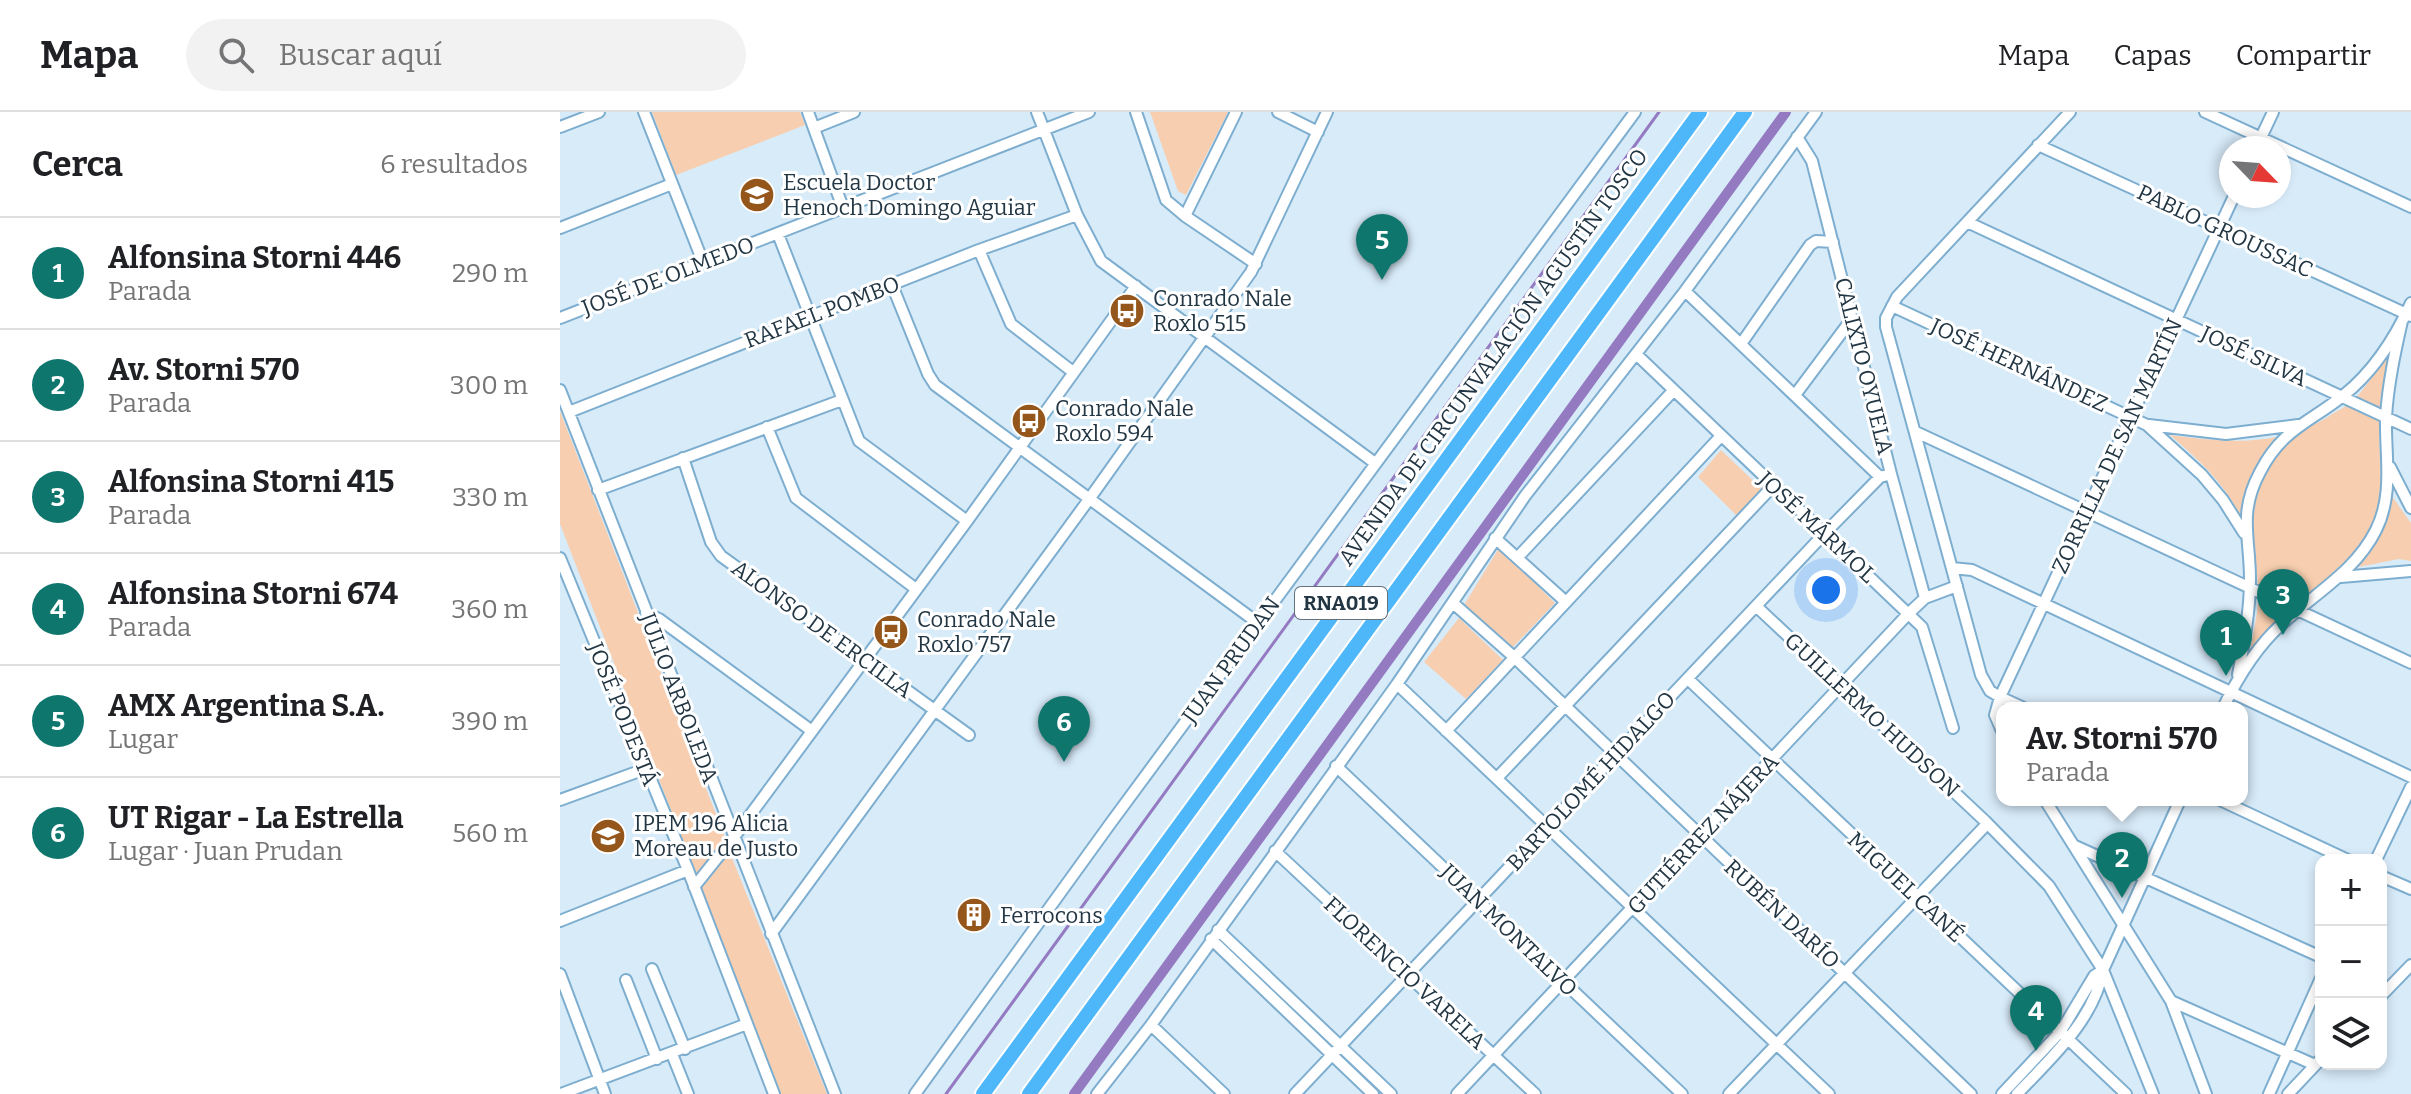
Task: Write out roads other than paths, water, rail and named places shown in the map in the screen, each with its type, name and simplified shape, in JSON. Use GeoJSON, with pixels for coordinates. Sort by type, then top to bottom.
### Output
{"type":"FeatureCollection","features":[{"type":"Feature","properties":{"kind":"highway","name":"AVENIDA DE CIRCUNVALACIÓN AGUSTÍN TOSCO"},"geometry":{"type":"LineString","coordinates":[[983,1094],[1700,112]]}},
{"type":"Feature","properties":{"kind":"highway","name":"RNA019"},"geometry":{"type":"LineString","coordinates":[[1029,1094],[1745,112]]}},
{"type":"Feature","properties":{"kind":"street"},"geometry":{"type":"LineString","coordinates":[[560,127],[599,112]]}},
{"type":"Feature","properties":{"kind":"street"},"geometry":{"type":"LineString","coordinates":[[644,112],[703,262]]}},
{"type":"Feature","properties":{"kind":"street"},"geometry":{"type":"LineString","coordinates":[[808,112],[843,208]]}},
{"type":"Feature","properties":{"kind":"street"},"geometry":{"type":"LineString","coordinates":[[814,128],[854,112]]}},
{"type":"Feature","properties":{"kind":"street"},"geometry":{"type":"LineString","coordinates":[[1037,112],[1077,215],[1101,261],[1375,463]]}},
{"type":"Feature","properties":{"kind":"street","name":"JOSÉ DE OLMEDO"},"geometry":{"type":"LineString","coordinates":[[560,318],[1089,112]]}},
{"type":"Feature","properties":{"kind":"street"},"geometry":{"type":"LineString","coordinates":[[1136,112],[1162,194],[1172,207],[1256,264]]}},
{"type":"Feature","properties":{"kind":"street"},"geometry":{"type":"LineString","coordinates":[[1185,216],[1236,112]]}},
{"type":"Feature","properties":{"kind":"street"},"geometry":{"type":"LineString","coordinates":[[1278,112],[1318,132]]}},
{"type":"Feature","properties":{"kind":"street"},"geometry":{"type":"LineString","coordinates":[[771,934],[1090,498],[1256,264],[1327,112]]}},
{"type":"Feature","properties":{"kind":"street","name":"JUAN PRUDAN"},"geometry":{"type":"LineString","coordinates":[[915,1094],[1635,112]]}},
{"type":"Feature","properties":{"kind":"street"},"geometry":{"type":"LineString","coordinates":[[1097,1094],[1151,1025],[1397,684],[1495,538],[1685,291],[1816,112]]}},
{"type":"Feature","properties":{"kind":"street"},"geometry":{"type":"LineString","coordinates":[[1892,306],[2070,112]]}},
{"type":"Feature","properties":{"kind":"street"},"geometry":{"type":"LineString","coordinates":[[2205,112],[2247,136]]}},
{"type":"Feature","properties":{"kind":"street"},"geometry":{"type":"LineString","coordinates":[[2262,136],[2273,112]]}},
{"type":"Feature","properties":{"kind":"street","name":"CALIXTO OYUELA"},"geometry":{"type":"LineString","coordinates":[[1797,137],[1812,161],[1853,323],[1886,476],[1925,598]]}},
{"type":"Feature","properties":{"kind":"street","name":"PABLO GROUSSAC"},"geometry":{"type":"LineString","coordinates":[[2038,145],[2406,317]]}},
{"type":"Feature","properties":{"kind":"street"},"geometry":{"type":"LineString","coordinates":[[2291,156],[2411,207]]}},
{"type":"Feature","properties":{"kind":"street"},"geometry":{"type":"LineString","coordinates":[[560,228],[672,184]]}},
{"type":"Feature","properties":{"kind":"street","name":"ZORRILLA DE SAN MARTÍN"},"geometry":{"type":"LineString","coordinates":[[2000,697],[2228,208]]}},
{"type":"Feature","properties":{"kind":"street","name":"RAFAEL POMBO"},"geometry":{"type":"LineString","coordinates":[[569,412],[979,250],[1077,215]]}},
{"type":"Feature","properties":{"kind":"street","name":"JOSÉ SILVA"},"geometry":{"type":"LineString","coordinates":[[1967,222],[2411,429]]}},
{"type":"Feature","properties":{"kind":"street"},"geometry":{"type":"LineString","coordinates":[[778,234],[859,441],[967,521]]}},
{"type":"Feature","properties":{"kind":"street"},"geometry":{"type":"LineString","coordinates":[[1741,344],[1810,245],[1816,241],[1833,242]]}},
{"type":"Feature","properties":{"kind":"street"},"geometry":{"type":"LineString","coordinates":[[979,250],[1011,324],[1073,372]]}},
{"type":"Feature","properties":{"kind":"street"},"geometry":{"type":"LineString","coordinates":[[892,285],[930,379],[1258,623]]}},
{"type":"Feature","properties":{"kind":"street"},"geometry":{"type":"LineString","coordinates":[[694,887],[967,521],[1136,286]]}},
{"type":"Feature","properties":{"kind":"street","name":"CALIXTO OYUELA"},"geometry":{"type":"LineString","coordinates":[[1685,291],[1886,476]]}},
{"type":"Feature","properties":{"kind":"street"},"geometry":{"type":"LineString","coordinates":[[2226,702],[2238,676],[2279,627],[2341,577],[2364,551],[2376,530],[2385,505],[2389,464],[2386,418],[2392,369],[2411,303]]}},
{"type":"Feature","properties":{"kind":"street","name":"CALIXTO OYUELA"},"geometry":{"type":"LineString","coordinates":[[1892,306],[1886,318],[1886,327],[1981,675],[1990,691],[2000,697]]}},
{"type":"Feature","properties":{"kind":"street","name":"JOSÉ HERNÁNDEZ"},"geometry":{"type":"LineString","coordinates":[[1892,306],[2147,425],[2202,475],[2223,500],[2245,535]]}},
{"type":"Feature","properties":{"kind":"street"},"geometry":{"type":"LineString","coordinates":[[2238,676],[2250,589],[2245,535],[2248,500],[2260,471],[2298,425],[2341,397],[2381,357],[2406,317]]}},
{"type":"Feature","properties":{"kind":"street"},"geometry":{"type":"LineString","coordinates":[[1795,395],[1848,324],[1853,323]]}},
{"type":"Feature","properties":{"kind":"street","name":"JOSÉ MÁRMOL"},"geometry":{"type":"LineString","coordinates":[[1636,354],[1926,634],[1953,728]]}},
{"type":"Feature","properties":{"kind":"street","name":"JULIO ARBOLEDA"},"geometry":{"type":"LineString","coordinates":[[560,390],[835,1094]]}},
{"type":"Feature","properties":{"kind":"street"},"geometry":{"type":"LineString","coordinates":[[1518,557],[1673,391]]}},
{"type":"Feature","properties":{"kind":"street"},"geometry":{"type":"LineString","coordinates":[[598,490],[842,400]]}},
{"type":"Feature","properties":{"kind":"street","name":"JOSÉ HERNÁNDEZ"},"geometry":{"type":"LineString","coordinates":[[2147,425],[2226,434],[2298,425]]}},
{"type":"Feature","properties":{"kind":"street"},"geometry":{"type":"LineString","coordinates":[[767,427],[796,498],[916,589]]}},
{"type":"Feature","properties":{"kind":"street"},"geometry":{"type":"LineString","coordinates":[[1916,432],[2411,663]]}},
{"type":"Feature","properties":{"kind":"street"},"geometry":{"type":"LineString","coordinates":[[1446,731],[1721,436]]}},
{"type":"Feature","properties":{"kind":"street","name":"ALONSO DE ERCILLA"},"geometry":{"type":"LineString","coordinates":[[683,458],[716,551],[969,735]]}},
{"type":"Feature","properties":{"kind":"street"},"geometry":{"type":"LineString","coordinates":[[2389,464],[2411,508]]}},
{"type":"Feature","properties":{"kind":"street","name":"BARTOLOMÉ HIDALGO"},"geometry":{"type":"LineString","coordinates":[[1295,1094],[1824,534],[1886,476]]}},
{"type":"Feature","properties":{"kind":"street"},"geometry":{"type":"LineString","coordinates":[[1497,778],[1773,486]]}},
{"type":"Feature","properties":{"kind":"street"},"geometry":{"type":"LineString","coordinates":[[1495,538],[1566,602]]}},
{"type":"Feature","properties":{"kind":"street","name":"JOSÉ PODESTÁ"},"geometry":{"type":"LineString","coordinates":[[560,558],[688,870],[774,1094]]}},
{"type":"Feature","properties":{"kind":"street"},"geometry":{"type":"LineString","coordinates":[[1952,568],[1972,570],[2411,777]]}},
{"type":"Feature","properties":{"kind":"street"},"geometry":{"type":"LineString","coordinates":[[2341,577],[2411,571]]}},
{"type":"Feature","properties":{"kind":"street","name":"GUTIÉRREZ NÁJERA"},"geometry":{"type":"LineString","coordinates":[[1457,1094],[1908,614],[1925,598],[1957,586]]}},
{"type":"Feature","properties":{"kind":"street","name":"RUBÉN DARÍO"},"geometry":{"type":"LineString","coordinates":[[1453,603],[1514,657],[1971,1094]]}},
{"type":"Feature","properties":{"kind":"street","name":"GUILLERMO HUDSON"},"geometry":{"type":"LineString","coordinates":[[1756,606],[1987,824]]}},
{"type":"Feature","properties":{"kind":"street"},"geometry":{"type":"LineString","coordinates":[[646,613],[659,619],[812,731]]}},
{"type":"Feature","properties":{"kind":"street","name":"MIGUEL CANÉ"},"geometry":{"type":"LineString","coordinates":[[1688,679],[2126,1094]]}},
{"type":"Feature","properties":{"kind":"street"},"geometry":{"type":"LineString","coordinates":[[1397,684],[1829,1094]]}},
{"type":"Feature","properties":{"kind":"street"},"geometry":{"type":"LineString","coordinates":[[1999,702],[2000,697],[2011,702]]}},
{"type":"Feature","properties":{"kind":"street","name":"JUAN MONTALVO"},"geometry":{"type":"LineString","coordinates":[[1336,766],[1682,1094]]}},
{"type":"Feature","properties":{"kind":"street"},"geometry":{"type":"LineString","coordinates":[[560,800],[645,769]]}},
{"type":"Feature","properties":{"kind":"street"},"geometry":{"type":"LineString","coordinates":[[2379,854],[2411,787]]}},
{"type":"Feature","properties":{"kind":"street"},"geometry":{"type":"LineString","coordinates":[[2049,806],[2171,1001],[2206,1094]]}},
{"type":"Feature","properties":{"kind":"street"},"geometry":{"type":"LineString","coordinates":[[2017,1094],[2065,1035],[2101,981],[2123,924],[2177,806]]}},
{"type":"Feature","properties":{"kind":"street"},"geometry":{"type":"LineString","coordinates":[[2233,806],[2335,854]]}},
{"type":"Feature","properties":{"kind":"street"},"geometry":{"type":"LineString","coordinates":[[1729,1094],[1987,824],[2049,886],[2103,970],[2153,1094]]}},
{"type":"Feature","properties":{"kind":"street"},"geometry":{"type":"LineString","coordinates":[[2072,845],[2315,954]]}},
{"type":"Feature","properties":{"kind":"street","name":"FLORENCIO VARELA"},"geometry":{"type":"LineString","coordinates":[[1275,851],[1535,1094]]}},
{"type":"Feature","properties":{"kind":"street"},"geometry":{"type":"LineString","coordinates":[[560,921],[688,870]]}},
{"type":"Feature","properties":{"kind":"street"},"geometry":{"type":"LineString","coordinates":[[2387,879],[2411,889]]}},
{"type":"Feature","properties":{"kind":"street"},"geometry":{"type":"LineString","coordinates":[[1214,934],[1391,1094]]}},
{"type":"Feature","properties":{"kind":"street"},"geometry":{"type":"LineString","coordinates":[[1214,934],[1373,1094]]}},
{"type":"Feature","properties":{"kind":"street"},"geometry":{"type":"LineString","coordinates":[[2387,983],[2411,965]]}},
{"type":"Feature","properties":{"kind":"street"},"geometry":{"type":"LineString","coordinates":[[652,969],[685,1049]]}},
{"type":"Feature","properties":{"kind":"street"},"geometry":{"type":"LineString","coordinates":[[560,974],[605,1094]]}},
{"type":"Feature","properties":{"kind":"street"},"geometry":{"type":"LineString","coordinates":[[626,980],[657,1059]]}},
{"type":"Feature","properties":{"kind":"street"},"geometry":{"type":"LineString","coordinates":[[2269,1094],[2315,991]]}},
{"type":"Feature","properties":{"kind":"street"},"geometry":{"type":"LineString","coordinates":[[2171,1001],[2287,1052],[2315,1061]]}},
{"type":"Feature","properties":{"kind":"street"},"geometry":{"type":"LineString","coordinates":[[561,1094],[747,1024]]}},
{"type":"Feature","properties":{"kind":"street"},"geometry":{"type":"LineString","coordinates":[[1151,1025],[1224,1094]]}},
{"type":"Feature","properties":{"kind":"street"},"geometry":{"type":"LineString","coordinates":[[2002,1094],[2065,1035]]}},
{"type":"Feature","properties":{"kind":"street"},"geometry":{"type":"LineString","coordinates":[[672,1054],[688,1094]]}},
{"type":"Feature","properties":{"kind":"street"},"geometry":{"type":"LineString","coordinates":[[2288,1094],[2315,1065]]}},
{"type":"Feature","properties":{"kind":"waterway"},"geometry":{"type":"LineString","coordinates":[[946,1094],[1659,112]]}},
{"type":"Feature","properties":{"kind":"waterway"},"geometry":{"type":"LineString","coordinates":[[1074,1094],[1786,112]]}},
{"type":"Feature","properties":{"kind":"place","name":"Escuela Doctor Henoch Domingo Aguiar"},"geometry":{"type":"Point","coordinates":[757,195]}},
{"type":"Feature","properties":{"kind":"place","name":"AMX Argentina S.A."},"geometry":{"type":"Point","coordinates":[1382,280]}},
{"type":"Feature","properties":{"kind":"place","name":"Conrado Nale Roxlo 515"},"geometry":{"type":"Point","coordinates":[1127,311]}},
{"type":"Feature","properties":{"kind":"place","name":"Conrado Nale Roxlo 594"},"geometry":{"type":"Point","coordinates":[1029,421]}},
{"type":"Feature","properties":{"kind":"place","name":"Conrado Nale Roxlo 757"},"geometry":{"type":"Point","coordinates":[891,632]}},
{"type":"Feature","properties":{"kind":"place","name":"Alfonsina Storni 415"},"geometry":{"type":"Point","coordinates":[2283,635]}},
{"type":"Feature","properties":{"kind":"place","name":"Alfonsina Storni 446"},"geometry":{"type":"Point","coordinates":[2226,676]}},
{"type":"Feature","properties":{"kind":"place","name":"UT Rigar - La Estrella"},"geometry":{"type":"Point","coordinates":[1064,762]}},
{"type":"Feature","properties":{"kind":"place","name":"IPEM 196 Alicia Moreau de Justo"},"geometry":{"type":"Point","coordinates":[608,836]}},
{"type":"Feature","properties":{"kind":"place","name":"Av. Storni 570"},"geometry":{"type":"Point","coordinates":[2122,898]}},
{"type":"Feature","properties":{"kind":"place","name":"Ferrocons"},"geometry":{"type":"Point","coordinates":[974,915]}},
{"type":"Feature","properties":{"kind":"place","name":"Alfonsina Storni 674"},"geometry":{"type":"Point","coordinates":[2036,1051]}}]}
